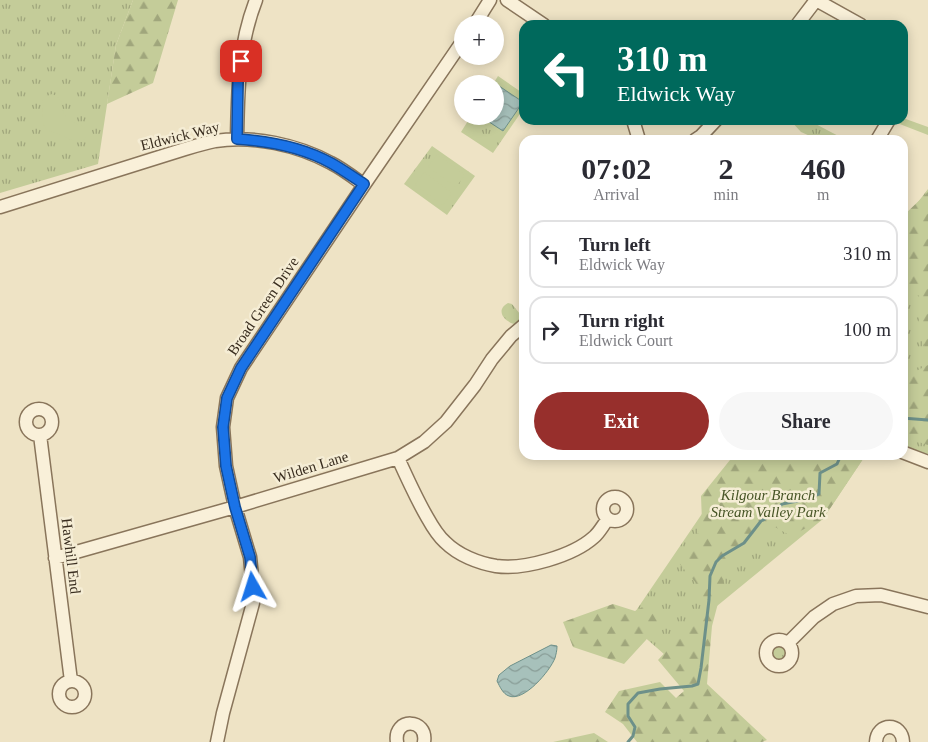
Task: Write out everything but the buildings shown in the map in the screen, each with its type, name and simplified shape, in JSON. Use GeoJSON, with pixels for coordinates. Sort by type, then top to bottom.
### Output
{"type":"FeatureCollection","features":[{"type":"Feature","properties":{"kind":"street"},"geometry":{"type":"LineString","coordinates":[[237,139],[239,71],[243,42],[256,0]]}},
{"type":"Feature","properties":{"kind":"street"},"geometry":{"type":"LineString","coordinates":[[481,15],[490,0]]}},
{"type":"Feature","properties":{"kind":"street"},"geometry":{"type":"LineString","coordinates":[[507,0],[537,20]]}},
{"type":"Feature","properties":{"kind":"street"},"geometry":{"type":"LineString","coordinates":[[801,20],[816,0],[852,20]]}},
{"type":"Feature","properties":{"kind":"street","name":"Broad Green Drive"},"geometry":{"type":"LineString","coordinates":[[217,742],[253,603],[250,557],[235,507],[226,466],[223,427],[227,398],[241,368],[454,54]]}},
{"type":"Feature","properties":{"kind":"street"},"geometry":{"type":"LineString","coordinates":[[702,135],[711,125]]}},
{"type":"Feature","properties":{"kind":"street","name":"Eldwick Way"},"geometry":{"type":"LineString","coordinates":[[0,207],[185,149],[216,141],[237,139],[262,140],[305,151],[332,164],[364,184]]}},
{"type":"Feature","properties":{"kind":"street","name":"Wilden Lane"},"geometry":{"type":"LineString","coordinates":[[55,558],[398,458],[424,442],[446,422],[506,342],[519,329]]}},
{"type":"Feature","properties":{"kind":"street","name":"Hawhill End"},"geometry":{"type":"LineString","coordinates":[[40,434],[71,680]]}},
{"type":"Feature","properties":{"kind":"street"},"geometry":{"type":"LineString","coordinates":[[908,454],[928,462]]}},
{"type":"Feature","properties":{"kind":"street"},"geometry":{"type":"LineString","coordinates":[[398,458],[414,494],[434,530],[458,552],[481,563],[515,566],[551,559],[582,546],[595,537],[608,519]]}},
{"type":"Feature","properties":{"kind":"street"},"geometry":{"type":"LineString","coordinates":[[788,643],[814,617],[833,604],[856,596],[881,595],[928,607]]}},
{"type":"Feature","properties":{"kind":"street"},"geometry":{"type":"LineString","coordinates":[[397,742],[398,731],[408,724],[417,725],[420,728],[424,735],[424,742]]}},
{"type":"Feature","properties":{"kind":"street"},"geometry":{"type":"LineString","coordinates":[[876,742],[878,732],[890,727],[901,733],[903,742]]}},
{"type":"Feature","properties":{"kind":"green space"},"geometry":{"type":"Polygon","coordinates":[[[0,0],[133,0],[116,45],[98,164],[0,193],[0,0]]]}},
{"type":"Feature","properties":{"kind":"green space"},"geometry":{"type":"Polygon","coordinates":[[[133,0],[178,0],[153,83],[107,104],[116,45],[133,0]]]}},
{"type":"Feature","properties":{"kind":"green space"},"geometry":{"type":"Polygon","coordinates":[[[504,80],[519,91],[519,115],[493,153],[461,132],[465,125],[504,125],[504,80]]]}},
{"type":"Feature","properties":{"kind":"green space"},"geometry":{"type":"Polygon","coordinates":[[[52,94],[60,99],[63,112],[67,118],[86,129],[86,137],[82,142],[72,140],[45,128],[42,116],[43,99],[52,94]]]}},
{"type":"Feature","properties":{"kind":"green space"},"geometry":{"type":"Polygon","coordinates":[[[908,120],[928,127],[928,135],[902,125],[908,125],[908,120]]]}},
{"type":"Feature","properties":{"kind":"green space"},"geometry":{"type":"Polygon","coordinates":[[[795,125],[818,125],[836,135],[808,135],[801,132],[795,125]]]}},
{"type":"Feature","properties":{"kind":"green space"},"geometry":{"type":"Polygon","coordinates":[[[432,146],[475,176],[447,215],[404,184],[432,146]]]}},
{"type":"Feature","properties":{"kind":"green space"},"geometry":{"type":"Polygon","coordinates":[[[437,154],[465,175],[456,187],[428,167],[437,154]]]}},
{"type":"Feature","properties":{"kind":"green space"},"geometry":{"type":"Polygon","coordinates":[[[424,172],[452,193],[443,205],[415,185],[424,172]]]}},
{"type":"Feature","properties":{"kind":"green space"},"geometry":{"type":"Polygon","coordinates":[[[928,189],[928,457],[908,449],[908,215],[928,189]]]}},
{"type":"Feature","properties":{"kind":"green space"},"geometry":{"type":"Polygon","coordinates":[[[928,192],[928,356],[918,325],[920,296],[908,292],[908,211],[928,192]]]}},
{"type":"Feature","properties":{"kind":"green space"},"geometry":{"type":"Polygon","coordinates":[[[508,303],[512,304],[519,313],[519,321],[514,324],[504,318],[502,309],[508,303]]]}},
{"type":"Feature","properties":{"kind":"green space"},"geometry":{"type":"Polygon","coordinates":[[[928,365],[928,445],[908,439],[908,371],[910,374],[928,365]]]}},
{"type":"Feature","properties":{"kind":"green space","name":"Kilgour Branch Stream Valley Park"},"geometry":{"type":"Polygon","coordinates":[[[730,460],[862,460],[823,519],[791,536],[775,527],[727,569],[712,626],[707,684],[767,740],[762,742],[637,742],[623,724],[605,712],[619,691],[660,682],[676,698],[684,691],[658,660],[686,630],[698,621],[703,591],[677,561],[696,538],[702,521],[701,496],[730,460]]]}},
{"type":"Feature","properties":{"kind":"green space","name":"Kilgour Branch Stream Valley Park"},"geometry":{"type":"Polygon","coordinates":[[[739,460],[862,460],[823,519],[706,615],[696,682],[641,634],[631,618],[739,460]]]}},
{"type":"Feature","properties":{"kind":"green space"},"geometry":{"type":"Polygon","coordinates":[[[650,603],[667,617],[624,664],[573,647],[563,622],[613,604],[635,611],[650,603]]]}},
{"type":"Feature","properties":{"kind":"green space"},"geometry":{"type":"Polygon","coordinates":[[[780,645],[786,647],[788,653],[786,659],[780,661],[774,659],[772,653],[774,647],[780,645]]]}},
{"type":"Feature","properties":{"kind":"green space"},"geometry":{"type":"Polygon","coordinates":[[[594,733],[608,742],[553,742],[594,733]]]}},
{"type":"Feature","properties":{"kind":"water"},"geometry":{"type":"Polygon","coordinates":[[[504,89],[519,99],[519,108],[503,131],[494,125],[504,125],[504,89]]]}},
{"type":"Feature","properties":{"kind":"water"},"geometry":{"type":"Polygon","coordinates":[[[551,645],[557,646],[555,658],[536,684],[515,697],[505,694],[497,681],[499,675],[510,666],[551,645]]]}},
{"type":"Feature","properties":{"kind":"waterway"},"geometry":{"type":"LineString","coordinates":[[908,418],[928,420]]}},
{"type":"Feature","properties":{"kind":"waterway"},"geometry":{"type":"LineString","coordinates":[[628,742],[633,736],[635,727],[628,716],[628,704],[638,693],[698,684],[709,600],[710,576],[716,562],[722,556],[744,543],[761,521],[772,515],[782,504],[808,499],[819,494],[820,473],[837,464],[839,460]]}},
{"type":"Feature","properties":{"kind":"route"},"geometry":{"type":"LineString","coordinates":[[241,61],[238,80],[237,139],[262,140],[305,151],[332,164],[364,184],[241,368],[227,398],[223,427],[226,466],[235,507],[250,557],[253,587]]}}]}
